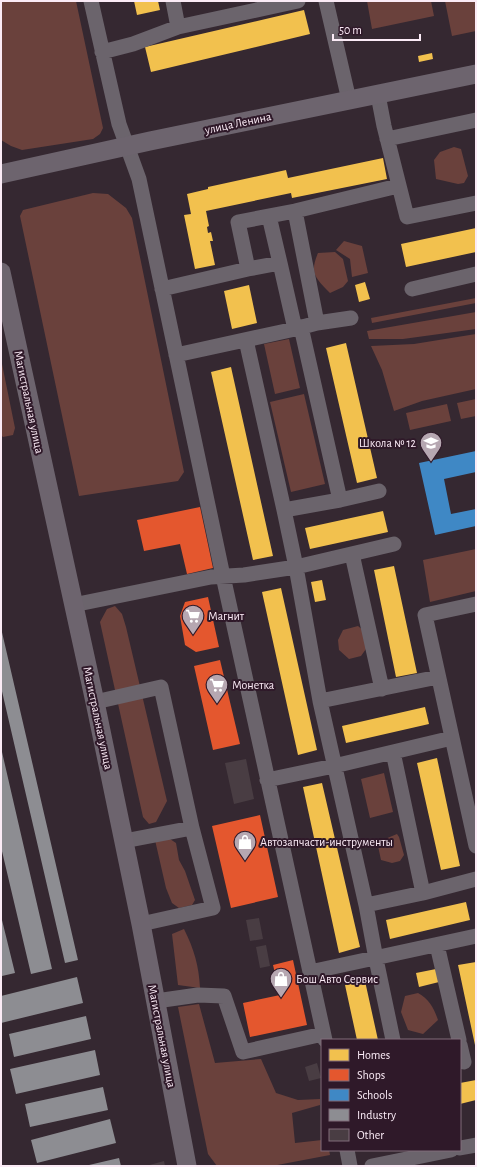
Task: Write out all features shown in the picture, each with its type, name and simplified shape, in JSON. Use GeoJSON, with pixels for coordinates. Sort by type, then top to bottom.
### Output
{"type":"FeatureCollection","features":[{"type":"Feature","properties":{"kind":"main road","name":"улица Ленина"},"geometry":{"type":"LineString","coordinates":[[1,174],[476,74]]}},
{"type":"Feature","properties":{"kind":"main road","name":"Магистральная улица"},"geometry":{"type":"LineString","coordinates":[[1,272],[4,297],[95,702],[124,841],[187,1166]]}},
{"type":"Feature","properties":{"kind":"street"},"geometry":{"type":"LineString","coordinates":[[91,1],[117,118],[139,179],[223,576],[324,1037],[243,1052],[224,996],[198,995],[156,1001]]}},
{"type":"Feature","properties":{"kind":"street"},"geometry":{"type":"LineString","coordinates":[[173,1],[178,28]]}},
{"type":"Feature","properties":{"kind":"street"},"geometry":{"type":"LineString","coordinates":[[102,52],[133,44],[178,28],[298,1]]}},
{"type":"Feature","properties":{"kind":"street"},"geometry":{"type":"LineString","coordinates":[[326,1],[349,100]]}},
{"type":"Feature","properties":{"kind":"street"},"geometry":{"type":"LineString","coordinates":[[378,95],[398,186],[407,217],[476,203]]}},
{"type":"Feature","properties":{"kind":"street"},"geometry":{"type":"LineString","coordinates":[[387,139],[476,120]]}},
{"type":"Feature","properties":{"kind":"street"},"geometry":{"type":"LineString","coordinates":[[248,269],[238,222],[295,211],[398,186]]}},
{"type":"Feature","properties":{"kind":"street"},"geometry":{"type":"LineString","coordinates":[[295,211],[317,323]]}},
{"type":"Feature","properties":{"kind":"street"},"geometry":{"type":"LineString","coordinates":[[269,216],[340,500]]}},
{"type":"Feature","properties":{"kind":"street"},"geometry":{"type":"LineString","coordinates":[[162,289],[280,263]]}},
{"type":"Feature","properties":{"kind":"street"},"geometry":{"type":"LineString","coordinates":[[412,289],[476,274]]}},
{"type":"Feature","properties":{"kind":"street"},"geometry":{"type":"LineString","coordinates":[[176,355],[317,323],[351,318]]}},
{"type":"Feature","properties":{"kind":"street"},"geometry":{"type":"LineString","coordinates":[[246,340],[296,567],[320,701],[366,905],[394,1039]]}},
{"type":"Feature","properties":{"kind":"street"},"geometry":{"type":"LineString","coordinates":[[284,510],[379,491]]}},
{"type":"Feature","properties":{"kind":"street"},"geometry":{"type":"LineString","coordinates":[[73,605],[211,578],[244,575],[296,567],[394,544]]}},
{"type":"Feature","properties":{"kind":"street"},"geometry":{"type":"LineString","coordinates":[[352,554],[382,689]]}},
{"type":"Feature","properties":{"kind":"street"},"geometry":{"type":"LineString","coordinates":[[476,604],[424,615],[476,846]]}},
{"type":"Feature","properties":{"kind":"street"},"geometry":{"type":"LineString","coordinates":[[320,701],[438,677]]}},
{"type":"Feature","properties":{"kind":"street"},"geometry":{"type":"LineString","coordinates":[[95,702],[161,687],[192,828],[213,908],[141,924]]}},
{"type":"Feature","properties":{"kind":"street"},"geometry":{"type":"LineString","coordinates":[[267,780],[452,738]]}},
{"type":"Feature","properties":{"kind":"street"},"geometry":{"type":"LineString","coordinates":[[393,752],[423,893]]}},
{"type":"Feature","properties":{"kind":"street"},"geometry":{"type":"LineString","coordinates":[[124,841],[192,828]]}},
{"type":"Feature","properties":{"kind":"street"},"geometry":{"type":"LineString","coordinates":[[366,905],[423,893],[476,879]]}},
{"type":"Feature","properties":{"kind":"street"},"geometry":{"type":"LineString","coordinates":[[310,972],[376,959],[476,936]]}},
{"type":"Feature","properties":{"kind":"street"},"geometry":{"type":"LineString","coordinates":[[437,945],[459,1039]]}},
{"type":"Feature","properties":{"kind":"street"},"geometry":{"type":"LineString","coordinates":[[461,1047],[467,1061]]}},
{"type":"Feature","properties":{"kind":"street"},"geometry":{"type":"LineString","coordinates":[[461,1148],[476,1145]]}},
{"type":"Feature","properties":{"kind":"street"},"geometry":{"type":"LineString","coordinates":[[347,1151],[350,1166]]}},
{"type":"Feature","properties":{"kind":"street"},"geometry":{"type":"LineString","coordinates":[[372,1166],[420,1153],[441,1151]]}},
{"type":"Feature","properties":{"kind":"shaded area"},"geometry":{"type":"Polygon","coordinates":[[[1,1],[76,1],[103,128],[100,134],[93,139],[22,150],[1,140],[1,1]]]}},
{"type":"Feature","properties":{"kind":"shaded area"},"geometry":{"type":"Polygon","coordinates":[[[367,1],[431,1],[434,16],[372,29],[367,1]]]}},
{"type":"Feature","properties":{"kind":"shaded area"},"geometry":{"type":"Polygon","coordinates":[[[445,1],[476,1],[476,31],[452,36],[445,1]]]}},
{"type":"Feature","properties":{"kind":"shaded area"},"geometry":{"type":"Polygon","coordinates":[[[454,147],[461,149],[468,176],[464,183],[458,184],[436,179],[434,160],[440,152],[454,147]]]}},
{"type":"Feature","properties":{"kind":"shaded area"},"geometry":{"type":"Polygon","coordinates":[[[93,193],[108,194],[126,208],[132,218],[184,472],[178,481],[79,496],[20,216],[23,210],[93,193]]]}},
{"type":"Feature","properties":{"kind":"shaded area"},"geometry":{"type":"Polygon","coordinates":[[[344,241],[362,246],[368,273],[352,277],[350,259],[336,250],[344,241]]]}},
{"type":"Feature","properties":{"kind":"shaded area"},"geometry":{"type":"Polygon","coordinates":[[[335,252],[343,259],[348,281],[343,287],[330,293],[315,275],[314,266],[318,253],[335,252]]]}},
{"type":"Feature","properties":{"kind":"shaded area"},"geometry":{"type":"Polygon","coordinates":[[[476,298],[476,303],[372,323],[371,318],[476,298]]]}},
{"type":"Feature","properties":{"kind":"shaded area"},"geometry":{"type":"Polygon","coordinates":[[[476,312],[476,329],[403,339],[369,339],[367,331],[476,312]]]}},
{"type":"Feature","properties":{"kind":"shaded area"},"geometry":{"type":"Polygon","coordinates":[[[476,334],[476,389],[422,401],[394,411],[382,370],[371,346],[414,344],[476,334]]]}},
{"type":"Feature","properties":{"kind":"shaded area"},"geometry":{"type":"Polygon","coordinates":[[[289,339],[300,388],[275,394],[264,344],[289,339]]]}},
{"type":"Feature","properties":{"kind":"shaded area"},"geometry":{"type":"Polygon","coordinates":[[[1,359],[15,428],[13,435],[3,437],[1,435],[1,359]]]}},
{"type":"Feature","properties":{"kind":"shaded area"},"geometry":{"type":"Polygon","coordinates":[[[304,394],[325,484],[291,492],[270,402],[304,394]]]}},
{"type":"Feature","properties":{"kind":"shaded area"},"geometry":{"type":"Polygon","coordinates":[[[476,399],[476,416],[461,419],[457,403],[476,399]]]}},
{"type":"Feature","properties":{"kind":"shaded area"},"geometry":{"type":"Polygon","coordinates":[[[447,404],[451,421],[410,430],[406,413],[447,404]]]}},
{"type":"Feature","properties":{"kind":"shaded area"},"geometry":{"type":"Polygon","coordinates":[[[476,549],[476,591],[430,602],[423,560],[476,549]]]}},
{"type":"Feature","properties":{"kind":"shaded area"},"geometry":{"type":"Polygon","coordinates":[[[115,606],[122,614],[126,627],[167,801],[156,822],[149,824],[143,817],[100,622],[107,609],[115,606]]]}},
{"type":"Feature","properties":{"kind":"shaded area"},"geometry":{"type":"Polygon","coordinates":[[[358,626],[365,632],[368,646],[361,656],[349,659],[339,650],[338,640],[343,630],[358,626]]]}},
{"type":"Feature","properties":{"kind":"shaded area"},"geometry":{"type":"Polygon","coordinates":[[[384,773],[393,812],[370,818],[361,779],[384,773]]]}},
{"type":"Feature","properties":{"kind":"shaded area"},"geometry":{"type":"Polygon","coordinates":[[[397,834],[404,855],[400,861],[392,863],[381,860],[378,846],[385,839],[397,834]]]}},
{"type":"Feature","properties":{"kind":"shaded area"},"geometry":{"type":"Polygon","coordinates":[[[167,837],[176,843],[179,860],[185,871],[195,900],[192,905],[179,908],[172,903],[166,888],[155,840],[167,837]]]}},
{"type":"Feature","properties":{"kind":"shaded area"},"geometry":{"type":"Polygon","coordinates":[[[184,929],[191,944],[195,958],[200,988],[178,985],[172,934],[184,929]]]}},
{"type":"Feature","properties":{"kind":"shaded area"},"geometry":{"type":"Polygon","coordinates":[[[418,993],[431,1004],[438,1020],[423,1034],[408,1030],[401,1012],[405,996],[418,993]]]}},
{"type":"Feature","properties":{"kind":"shaded area"},"geometry":{"type":"Polygon","coordinates":[[[199,1004],[215,1063],[261,1059],[276,1093],[298,1100],[320,1099],[320,1105],[292,1113],[295,1143],[321,1140],[321,1151],[329,1151],[330,1155],[272,1166],[217,1166],[208,1154],[178,1007],[199,1004]]]}},
{"type":"Feature","properties":{"kind":"building: Homes"},"geometry":{"type":"Polygon","coordinates":[[[134,1],[158,1],[160,10],[137,15],[134,1]]]}},
{"type":"Feature","properties":{"kind":"building: Homes"},"geometry":{"type":"Polygon","coordinates":[[[304,10],[310,34],[151,72],[145,47],[304,10]]]}},
{"type":"Feature","properties":{"kind":"building: Homes"},"geometry":{"type":"Polygon","coordinates":[[[432,53],[433,59],[419,62],[418,56],[432,53]]]}},
{"type":"Feature","properties":{"kind":"building: Homes"},"geometry":{"type":"Polygon","coordinates":[[[383,158],[387,179],[292,198],[291,193],[206,211],[209,226],[207,227],[208,233],[211,232],[213,241],[210,241],[215,265],[195,269],[184,215],[191,214],[187,194],[208,189],[208,187],[286,170],[288,178],[383,158]]]}},
{"type":"Feature","properties":{"kind":"building: Homes"},"geometry":{"type":"Polygon","coordinates":[[[476,228],[476,252],[406,267],[401,244],[476,228]]]}},
{"type":"Feature","properties":{"kind":"building: Homes"},"geometry":{"type":"Polygon","coordinates":[[[365,282],[370,299],[359,302],[355,285],[365,282]]]}},
{"type":"Feature","properties":{"kind":"building: Homes"},"geometry":{"type":"Polygon","coordinates":[[[249,285],[257,323],[232,329],[224,291],[249,285]]]}},
{"type":"Feature","properties":{"kind":"building: Homes"},"geometry":{"type":"Polygon","coordinates":[[[346,343],[377,478],[357,483],[326,348],[346,343]]]}},
{"type":"Feature","properties":{"kind":"building: Homes"},"geometry":{"type":"Polygon","coordinates":[[[231,367],[273,556],[253,560],[211,372],[231,367]]]}},
{"type":"Feature","properties":{"kind":"building: Homes"},"geometry":{"type":"Polygon","coordinates":[[[383,511],[388,532],[310,549],[305,528],[383,511]]]}},
{"type":"Feature","properties":{"kind":"building: Homes"},"geometry":{"type":"Polygon","coordinates":[[[394,566],[417,673],[396,677],[374,570],[394,566]]]}},
{"type":"Feature","properties":{"kind":"building: Homes"},"geometry":{"type":"Polygon","coordinates":[[[322,580],[326,600],[315,602],[311,582],[322,580]]]}},
{"type":"Feature","properties":{"kind":"building: Homes"},"geometry":{"type":"Polygon","coordinates":[[[281,588],[317,750],[298,755],[262,592],[281,588]]]}},
{"type":"Feature","properties":{"kind":"building: Homes"},"geometry":{"type":"Polygon","coordinates":[[[425,707],[429,724],[346,743],[342,726],[425,707]]]}},
{"type":"Feature","properties":{"kind":"building: Homes"},"geometry":{"type":"Polygon","coordinates":[[[437,758],[460,866],[441,870],[417,763],[437,758]]]}},
{"type":"Feature","properties":{"kind":"building: Homes"},"geometry":{"type":"Polygon","coordinates":[[[322,783],[360,947],[339,953],[303,787],[322,783]]]}},
{"type":"Feature","properties":{"kind":"building: Homes"},"geometry":{"type":"Polygon","coordinates":[[[466,902],[470,920],[390,939],[386,920],[466,902]]]}},
{"type":"Feature","properties":{"kind":"building: Homes"},"geometry":{"type":"Polygon","coordinates":[[[476,962],[476,1045],[475,1045],[458,965],[476,962]]]}},
{"type":"Feature","properties":{"kind":"building: Homes"},"geometry":{"type":"Polygon","coordinates":[[[436,969],[439,982],[419,987],[416,973],[436,969]]]}},
{"type":"Feature","properties":{"kind":"building: Homes"},"geometry":{"type":"Polygon","coordinates":[[[365,981],[378,1039],[357,1039],[345,985],[365,981]]]}},
{"type":"Feature","properties":{"kind":"building: Homes"},"geometry":{"type":"Polygon","coordinates":[[[476,1080],[476,1100],[461,1104],[461,1083],[476,1080]]]}},
{"type":"Feature","properties":{"kind":"building: Shops"},"geometry":{"type":"Polygon","coordinates":[[[200,507],[213,568],[187,574],[180,544],[144,551],[137,520],[200,507]]]}},
{"type":"Feature","properties":{"kind":"building: Shops"},"geometry":{"type":"Polygon","coordinates":[[[208,597],[219,647],[196,652],[185,645],[180,616],[185,602],[208,597]]]}},
{"type":"Feature","properties":{"kind":"building: Shops","name":"Монетка"},"geometry":{"type":"Polygon","coordinates":[[[220,660],[240,744],[213,750],[194,666],[220,660]]]}},
{"type":"Feature","properties":{"kind":"building: Shops","name":"Автозапчасти-инструменты"},"geometry":{"type":"Polygon","coordinates":[[[260,815],[278,897],[231,908],[212,826],[260,815]]]}},
{"type":"Feature","properties":{"kind":"building: Shops","name":"Бош Авто Сервис"},"geometry":{"type":"Polygon","coordinates":[[[293,960],[307,1025],[250,1037],[243,1003],[280,995],[273,965],[293,960]]]}},
{"type":"Feature","properties":{"kind":"building: Schools"},"geometry":{"type":"Polygon","coordinates":[[[476,451],[476,472],[444,479],[451,514],[476,509],[476,526],[435,535],[419,463],[476,451]]]}},
{"type":"Feature","properties":{"kind":"building: Industry"},"geometry":{"type":"Polygon","coordinates":[[[1,628],[78,960],[65,963],[1,687],[1,628]]]}},
{"type":"Feature","properties":{"kind":"building: Industry"},"geometry":{"type":"Polygon","coordinates":[[[2,752],[52,969],[31,974],[1,847],[2,752]]]}},
{"type":"Feature","properties":{"kind":"building: Industry"},"geometry":{"type":"Polygon","coordinates":[[[1,916],[15,973],[2,976],[1,970],[1,916]]]}},
{"type":"Feature","properties":{"kind":"building: Industry"},"geometry":{"type":"Polygon","coordinates":[[[77,977],[83,1003],[1,1023],[1,996],[77,977]]]}},
{"type":"Feature","properties":{"kind":"building: Industry"},"geometry":{"type":"Polygon","coordinates":[[[86,1016],[91,1039],[14,1057],[9,1034],[86,1016]]]}},
{"type":"Feature","properties":{"kind":"building: Industry"},"geometry":{"type":"Polygon","coordinates":[[[95,1050],[100,1075],[16,1094],[10,1069],[95,1050]]]}},
{"type":"Feature","properties":{"kind":"building: Industry"},"geometry":{"type":"Polygon","coordinates":[[[103,1087],[108,1110],[30,1127],[25,1104],[103,1087]]]}},
{"type":"Feature","properties":{"kind":"building: Industry"},"geometry":{"type":"Polygon","coordinates":[[[110,1119],[116,1143],[37,1163],[31,1140],[110,1119]]]}},
{"type":"Feature","properties":{"kind":"building: Industry"},"geometry":{"type":"Polygon","coordinates":[[[119,1158],[121,1166],[89,1166],[89,1165],[119,1158]]]}},
{"type":"Feature","properties":{"kind":"building: Other"},"geometry":{"type":"Polygon","coordinates":[[[246,759],[254,799],[234,804],[225,763],[246,759]]]}},
{"type":"Feature","properties":{"kind":"building: Other"},"geometry":{"type":"Polygon","coordinates":[[[259,918],[263,939],[250,941],[246,920],[259,918]]]}},
{"type":"Feature","properties":{"kind":"building: Other"},"geometry":{"type":"Polygon","coordinates":[[[266,945],[270,966],[260,968],[256,947],[266,945]]]}},
{"type":"Feature","properties":{"kind":"building: Other"},"geometry":{"type":"Polygon","coordinates":[[[317,1063],[321,1078],[309,1081],[305,1067],[317,1063]]]}},
{"type":"Feature","properties":{"kind":"building: Other"},"geometry":{"type":"Polygon","coordinates":[[[164,1161],[165,1166],[146,1166],[164,1161]]]}},
{"type":"Feature","properties":{"kind":"place","name":"Школа № 12"},"geometry":{"type":"Point","coordinates":[431,462]}},
{"type":"Feature","properties":{"kind":"place","name":"Магнит"},"geometry":{"type":"Point","coordinates":[193,636]}},
{"type":"Feature","properties":{"kind":"place","name":"Монетка"},"geometry":{"type":"Point","coordinates":[217,704]}},
{"type":"Feature","properties":{"kind":"place","name":"Автозапчасти-инструменты"},"geometry":{"type":"Point","coordinates":[245,862]}},
{"type":"Feature","properties":{"kind":"place","name":"Бош Авто Сервис"},"geometry":{"type":"Point","coordinates":[281,998]}}]}
